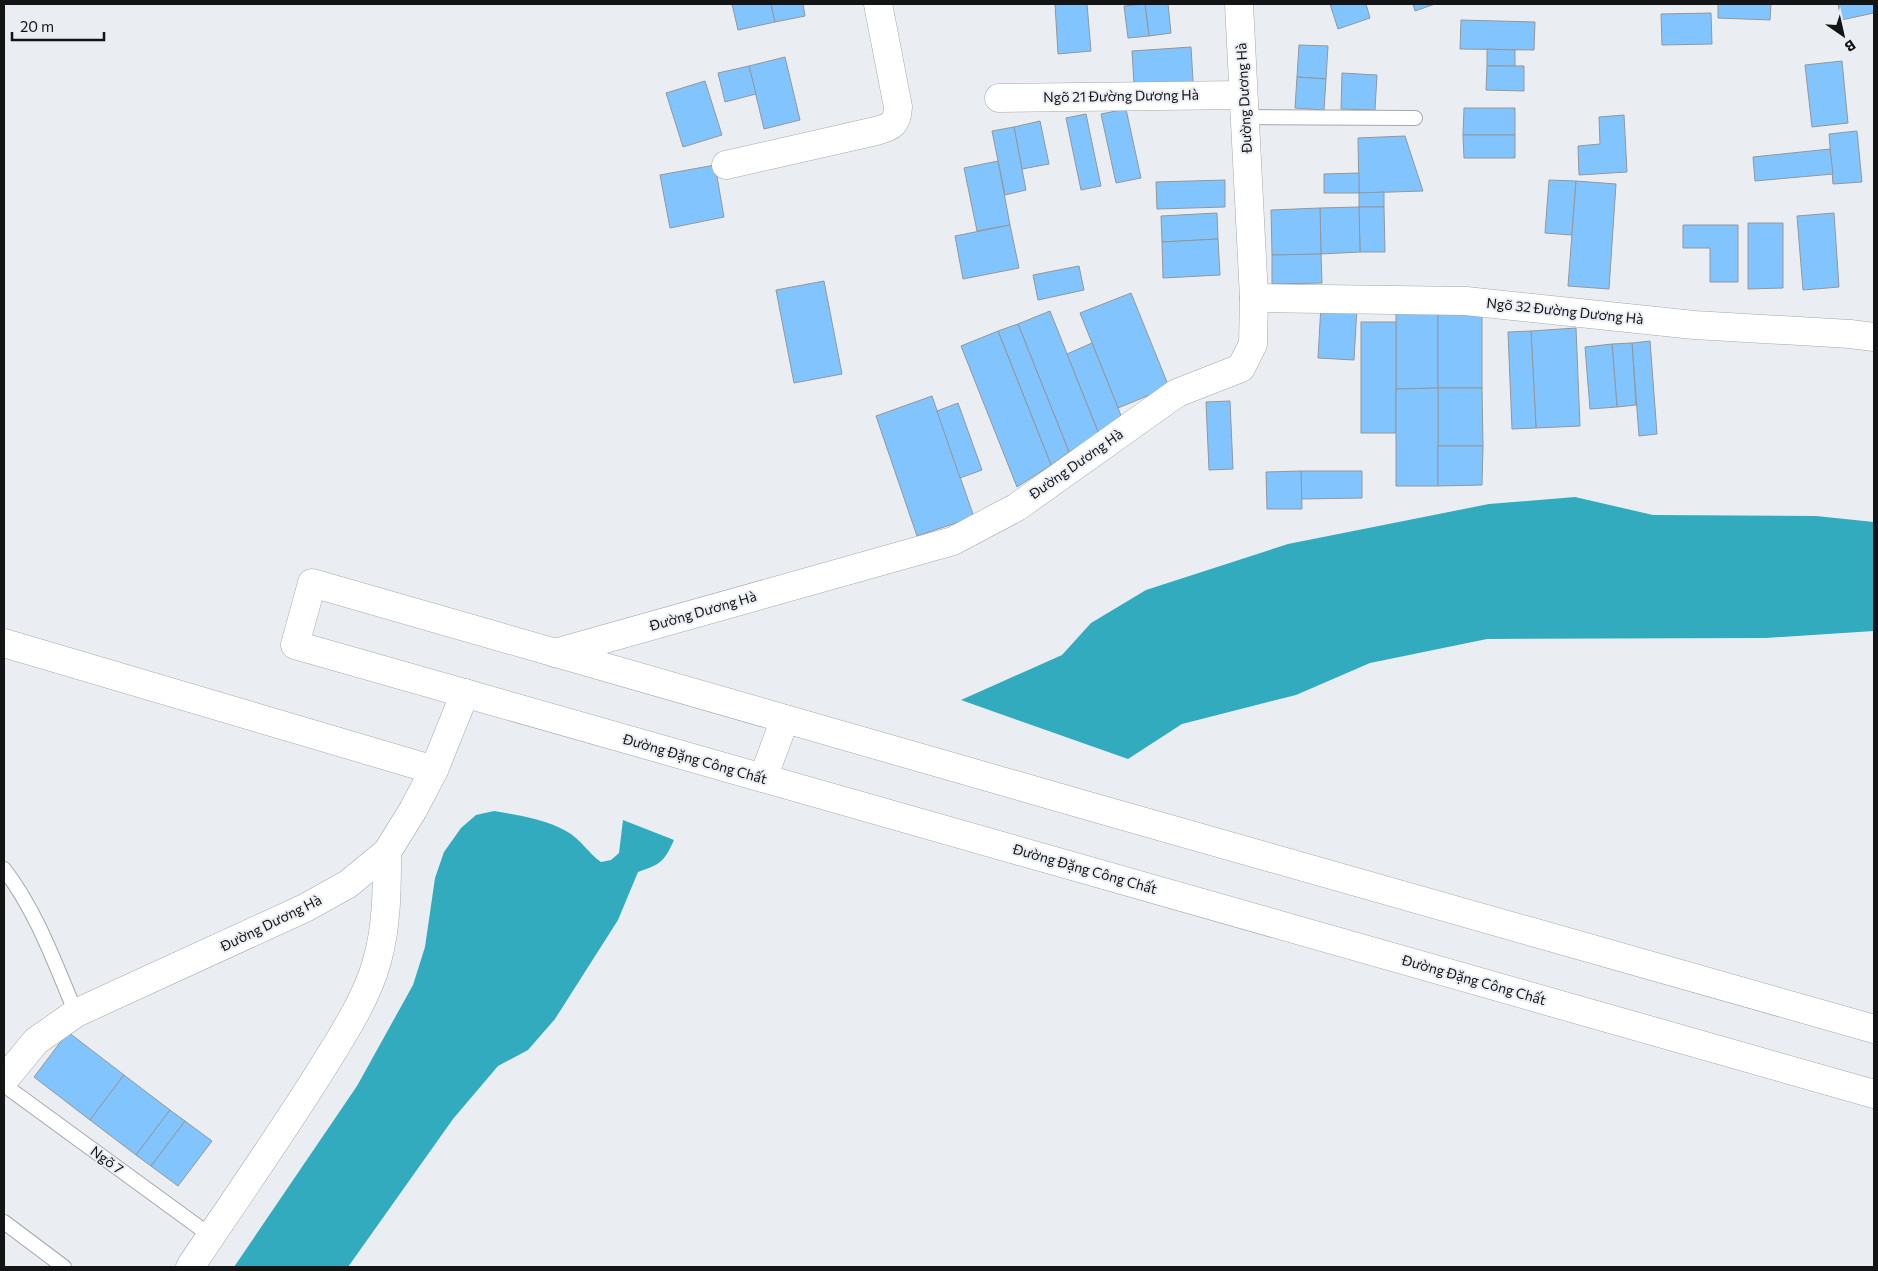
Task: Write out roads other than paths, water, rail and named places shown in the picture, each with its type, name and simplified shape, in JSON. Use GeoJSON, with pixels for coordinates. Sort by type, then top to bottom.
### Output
{"type":"FeatureCollection","features":[{"type":"Feature","properties":{"kind":"street"},"geometry":{"type":"LineString","coordinates":[[726,164],[876,131],[888,128],[893,124],[897,119],[898,107],[878,4]]}},
{"type":"Feature","properties":{"kind":"street","name":"Đường Dương Hà"},"geometry":{"type":"LineString","coordinates":[[554,653],[953,541],[1017,507],[1177,393],[1241,368],[1253,344],[1254,298],[1239,4]]}},
{"type":"Feature","properties":{"kind":"street","name":"Ngõ 21 Đường Dương Hà"},"geometry":{"type":"LineString","coordinates":[[999,98],[1244,106]]}},
{"type":"Feature","properties":{"kind":"street","name":"Ngõ 32 Đường Dương Hà"},"geometry":{"type":"LineString","coordinates":[[1254,298],[1466,301],[1694,325],[1874,337]]}},
{"type":"Feature","properties":{"kind":"street","name":"Đường Đặng Công Chất"},"geometry":{"type":"LineString","coordinates":[[554,653],[312,583],[295,645],[1874,1094]]}},
{"type":"Feature","properties":{"kind":"street"},"geometry":{"type":"LineString","coordinates":[[4,643],[434,770]]}},
{"type":"Feature","properties":{"kind":"street"},"geometry":{"type":"LineString","coordinates":[[554,653],[1874,1029]]}},
{"type":"Feature","properties":{"kind":"street","name":"Đường Dương Hà"},"geometry":{"type":"LineString","coordinates":[[4,1080],[36,1041],[76,1013],[306,908],[348,884],[387,852],[413,810],[434,770],[465,693]]}},
{"type":"Feature","properties":{"kind":"street"},"geometry":{"type":"LineString","coordinates":[[764,778],[785,719]]}},
{"type":"Feature","properties":{"kind":"street"},"geometry":{"type":"LineString","coordinates":[[190,1267],[311,1086],[342,1036],[362,997],[377,962],[384,925],[387,852]]}},
{"type":"Feature","properties":{"kind":"lane"},"geometry":{"type":"LineString","coordinates":[[1244,106],[1415,118]]}},
{"type":"Feature","properties":{"kind":"lane"},"geometry":{"type":"LineString","coordinates":[[4,869],[21,892],[34,918],[76,1013]]}},
{"type":"Feature","properties":{"kind":"lane","name":"Ngõ 7"},"geometry":{"type":"LineString","coordinates":[[4,1085],[210,1236]]}},
{"type":"Feature","properties":{"kind":"lane"},"geometry":{"type":"LineString","coordinates":[[4,1222],[64,1267]]}},
{"type":"Feature","properties":{"kind":"water"},"geometry":{"type":"Polygon","coordinates":[[[1575,497],[1653,515],[1816,516],[1874,522],[1874,631],[1766,638],[1487,639],[1370,663],[1296,695],[1182,724],[1128,759],[961,700],[1062,655],[1091,623],[1146,590],[1288,544],[1489,504],[1575,497]]]}},
{"type":"Feature","properties":{"kind":"water"},"geometry":{"type":"Polygon","coordinates":[[[494,811],[550,823],[571,834],[601,862],[611,860],[619,853],[623,820],[674,840],[661,861],[652,867],[638,872],[618,920],[555,1019],[528,1050],[498,1066],[453,1119],[348,1267],[234,1267],[357,1086],[413,985],[425,947],[435,878],[444,852],[461,828],[476,815],[494,811]]]}}]}
